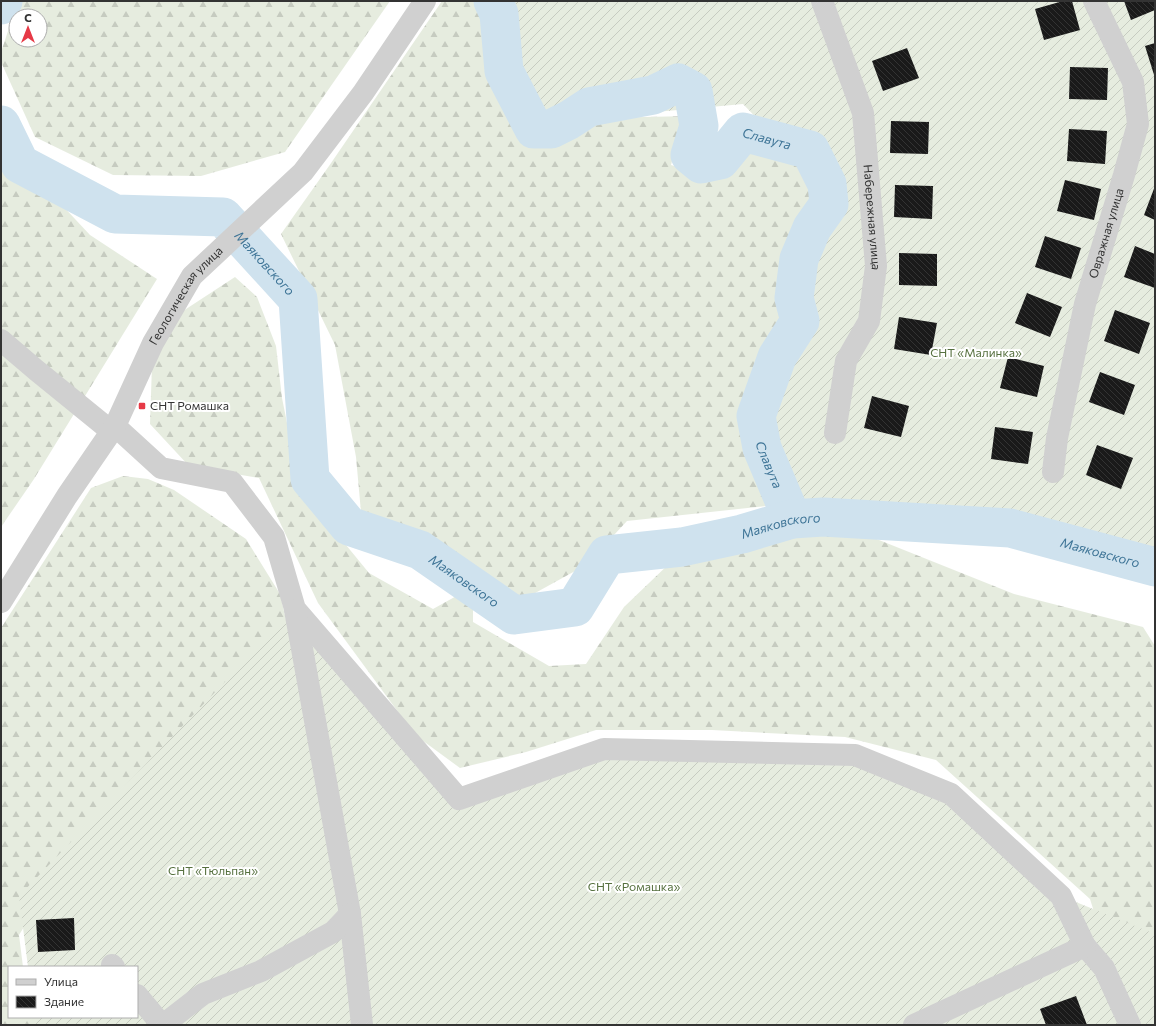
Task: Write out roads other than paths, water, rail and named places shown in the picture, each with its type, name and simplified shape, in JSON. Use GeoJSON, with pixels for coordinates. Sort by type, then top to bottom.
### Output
{"type":"FeatureCollection","features":[{"type":"Feature","properties":{"kind":"street","name":"Геологическая улица"},"geometry":{"type":"LineString","coordinates":[[1,602],[67,496],[113,428],[153,343],[192,276],[303,172],[363,93],[425,1]]}},
{"type":"Feature","properties":{"kind":"street","name":"Набережная улица"},"geometry":{"type":"LineString","coordinates":[[822,1],[863,113],[876,266],[869,321],[846,361],[835,433]]}},
{"type":"Feature","properties":{"kind":"street","name":"Овражная улица"},"geometry":{"type":"LineString","coordinates":[[1053,472],[1057,438],[1085,304],[1138,124],[1133,82],[1094,1]]}},
{"type":"Feature","properties":{"kind":"street"},"geometry":{"type":"LineString","coordinates":[[1,340],[36,370],[113,428],[161,468],[232,482],[274,537],[295,609],[350,914],[362,1025]]}},
{"type":"Feature","properties":{"kind":"street"},"geometry":{"type":"LineString","coordinates":[[295,609],[459,799],[604,749],[855,755],[951,794],[1061,896],[1085,946],[1104,968],[1130,1025]]}},
{"type":"Feature","properties":{"kind":"street"},"geometry":{"type":"LineString","coordinates":[[138,996],[163,1025],[203,994],[261,971],[333,932],[350,914]]}},
{"type":"Feature","properties":{"kind":"street"},"geometry":{"type":"LineString","coordinates":[[914,1025],[1085,946]]}},
{"type":"Feature","properties":{"kind":"waterway","name":"Маяковского"},"geometry":{"type":"LineString","coordinates":[[1,5],[3,1]]}},
{"type":"Feature","properties":{"kind":"waterway","name":"Славута"},"geometry":{"type":"LineString","coordinates":[[493,1],[499,14],[504,71],[534,129],[551,129],[569,120],[589,107],[653,95],[678,83],[693,91],[699,126],[690,155],[701,164],[720,160],[743,132],[810,150],[827,184],[829,204],[812,228],[799,259],[794,298],[800,321],[777,357],[756,416],[762,448],[792,519]]}},
{"type":"Feature","properties":{"kind":"waterway","name":"Маяковского"},"geometry":{"type":"LineString","coordinates":[[1,125],[20,164],[115,214],[223,217],[298,299],[310,479],[349,526],[420,550],[514,615],[575,607],[607,555],[682,547],[742,534],[792,519],[823,517],[1010,528],[1155,567]]}},
{"type":"Feature","properties":{"kind":"place","name":"СНТ Ромашка"},"geometry":{"type":"Point","coordinates":[142,406]}},
{"type":"Feature","properties":{"kind":"park label","name":"СНТ «Малинка»"},"geometry":{"type":"Point","coordinates":[976,353]}},
{"type":"Feature","properties":{"kind":"park label","name":"СНТ «Тюльпан»"},"geometry":{"type":"Point","coordinates":[213,871]}},
{"type":"Feature","properties":{"kind":"park label","name":"СНТ «Ромашка»"},"geometry":{"type":"Point","coordinates":[634,887]}}]}
